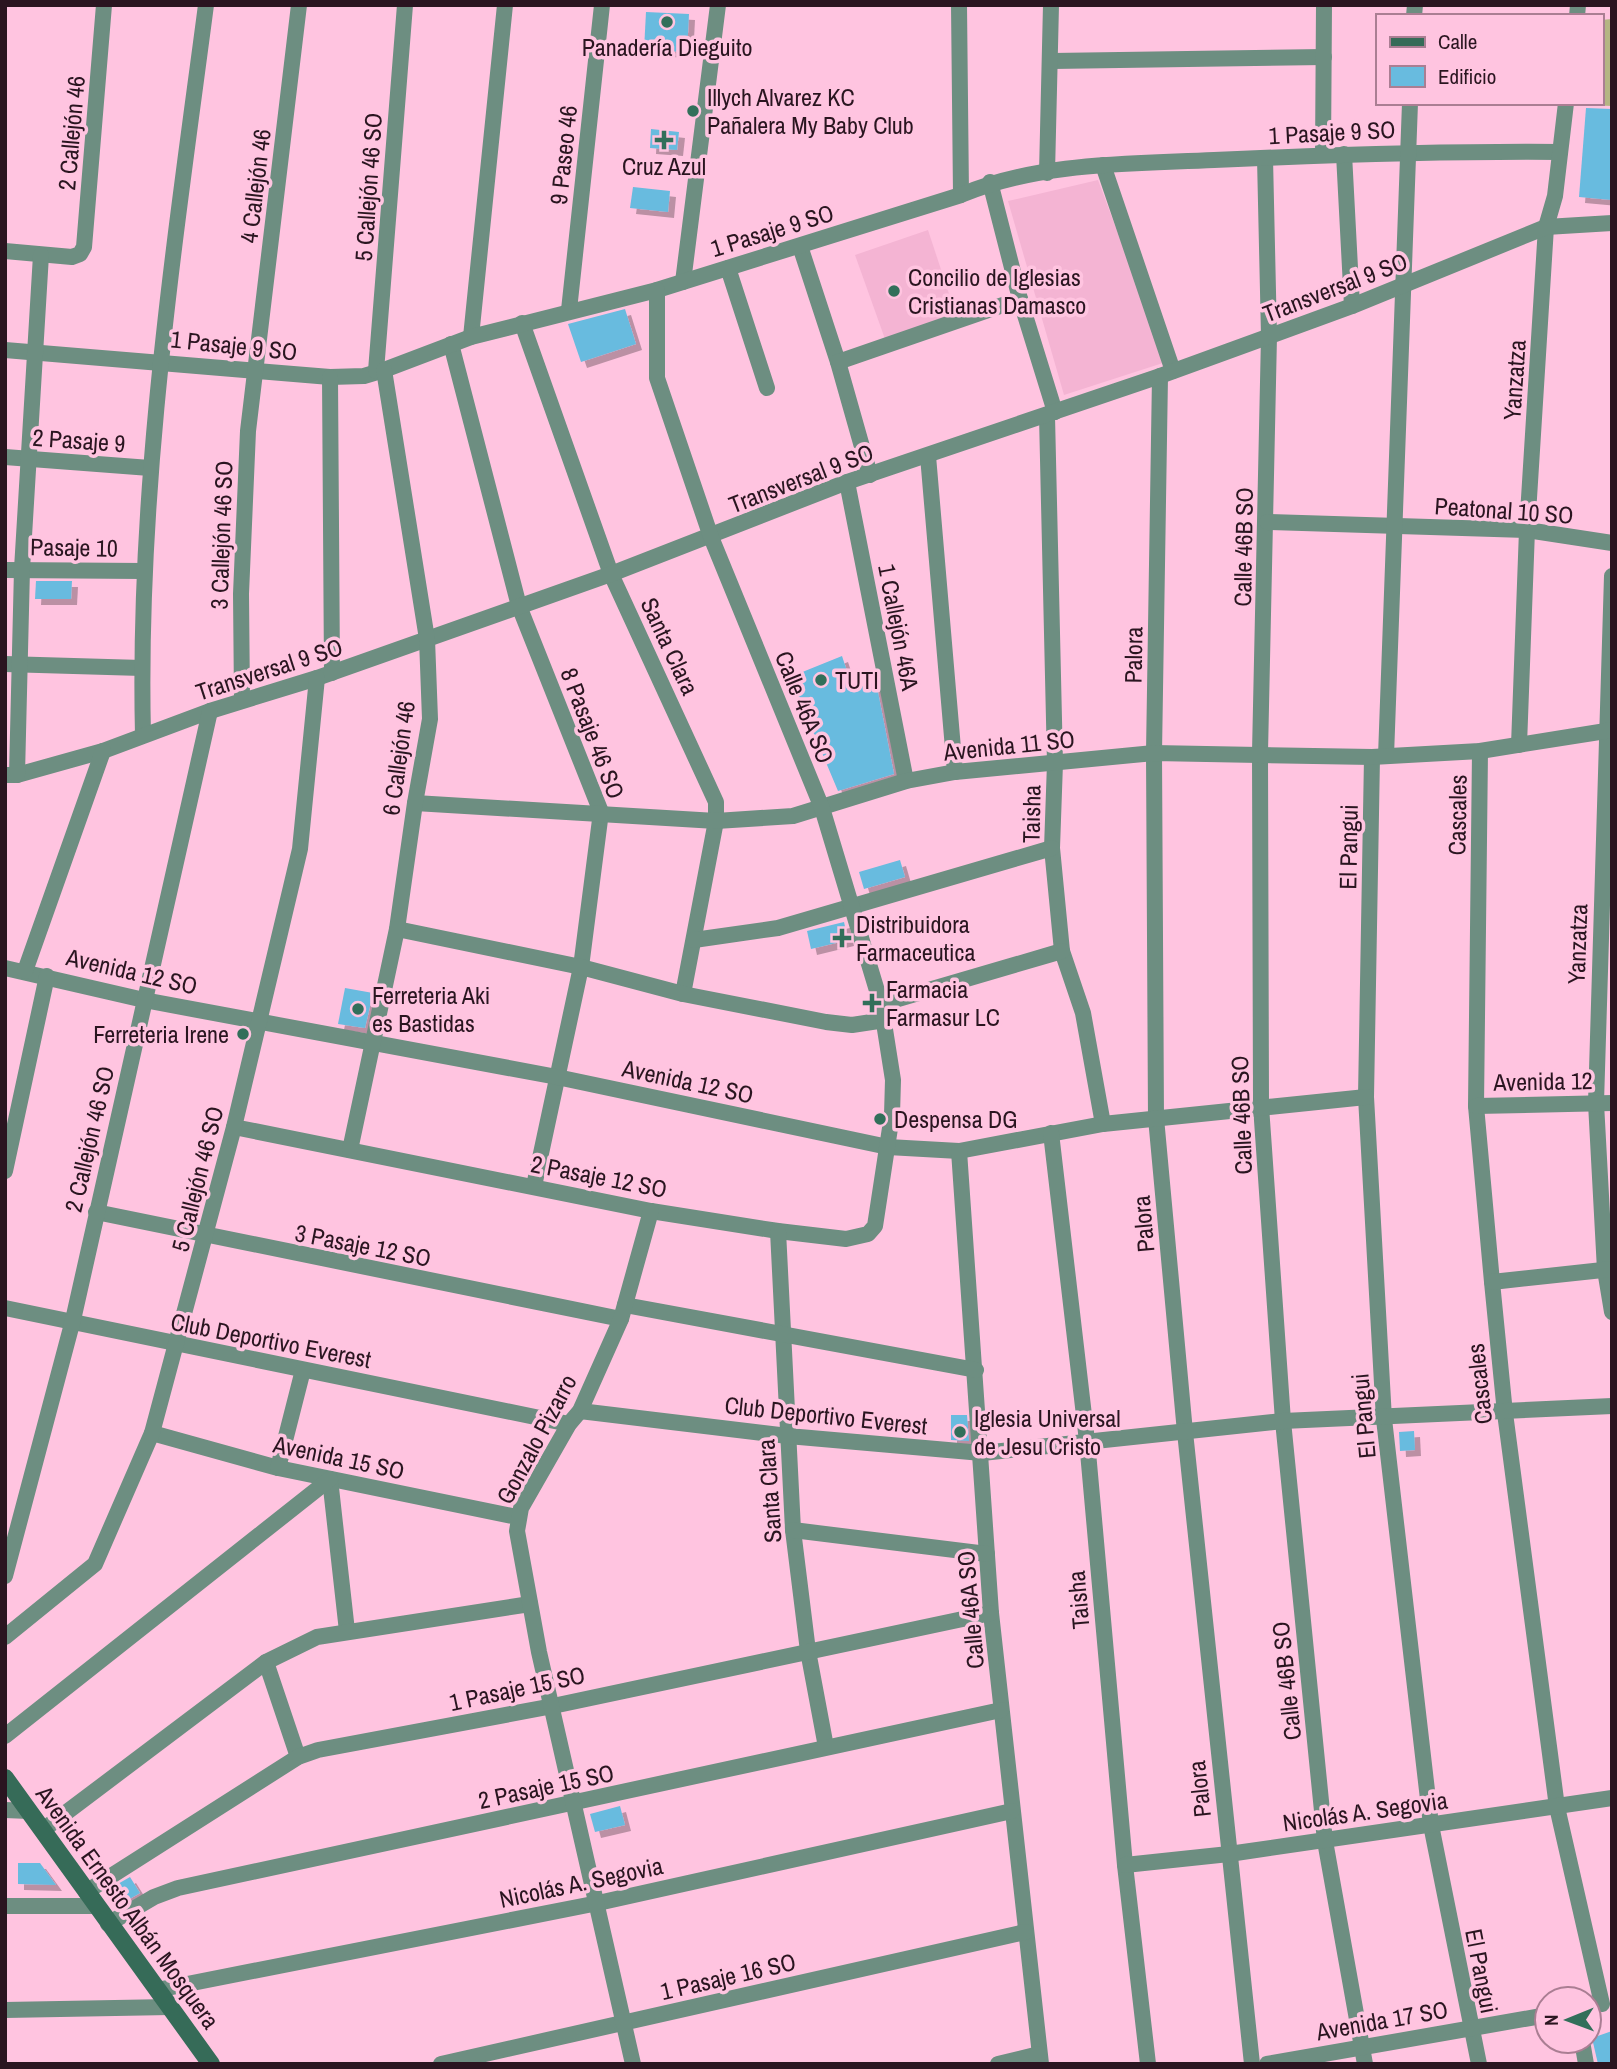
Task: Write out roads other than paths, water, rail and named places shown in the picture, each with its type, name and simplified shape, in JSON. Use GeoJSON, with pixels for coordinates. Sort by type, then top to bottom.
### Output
{"type":"FeatureCollection","features":[{"type":"Feature","properties":{"kind":"street","name":"2 Callejón 46"},"geometry":{"type":"LineString","coordinates":[[41,255],[72,257],[80,254],[84,247],[104,5]]}},
{"type":"Feature","properties":{"kind":"street"},"geometry":{"type":"LineString","coordinates":[[144,735],[143,571],[159,361],[206,5]]}},
{"type":"Feature","properties":{"kind":"street","name":"4 Callejón 46"},"geometry":{"type":"LineString","coordinates":[[257,372],[299,5]]}},
{"type":"Feature","properties":{"kind":"street","name":"5 Callejón 46 SO"},"geometry":{"type":"LineString","coordinates":[[380,371],[405,5]]}},
{"type":"Feature","properties":{"kind":"street"},"geometry":{"type":"LineString","coordinates":[[471,337],[505,5]]}},
{"type":"Feature","properties":{"kind":"street","name":"9 Paseo 46"},"geometry":{"type":"LineString","coordinates":[[569,310],[602,5]]}},
{"type":"Feature","properties":{"kind":"street"},"geometry":{"type":"LineString","coordinates":[[683,282],[718,5]]}},
{"type":"Feature","properties":{"kind":"street"},"geometry":{"type":"LineString","coordinates":[[959,5],[961,195]]}},
{"type":"Feature","properties":{"kind":"street"},"geometry":{"type":"LineString","coordinates":[[1047,173],[1052,61],[1051,5]]}},
{"type":"Feature","properties":{"kind":"street"},"geometry":{"type":"LineString","coordinates":[[1323,155],[1324,5]]}},
{"type":"Feature","properties":{"kind":"street"},"geometry":{"type":"LineString","coordinates":[[1052,61],[1324,57]]}},
{"type":"Feature","properties":{"kind":"street","name":"El Pangui"},"geometry":{"type":"LineString","coordinates":[[1410,105],[1366,1097],[1384,1419],[1431,1825],[1479,2064]]}},
{"type":"Feature","properties":{"kind":"street","name":"Yanzatza"},"geometry":{"type":"LineString","coordinates":[[1519,745],[1527,530],[1546,227],[1566,105]]}},
{"type":"Feature","properties":{"kind":"street","name":"1 Pasaje 9 SO"},"geometry":{"type":"LineString","coordinates":[[5,350],[159,361],[257,372],[330,377],[364,376],[471,337],[569,310],[657,290],[961,195],[990,182],[1103,165],[1408,151],[1560,152]]}},
{"type":"Feature","properties":{"kind":"street"},"geometry":{"type":"LineString","coordinates":[[1344,154],[1353,306]]}},
{"type":"Feature","properties":{"kind":"street","name":"Calle 46B SO"},"geometry":{"type":"LineString","coordinates":[[1265,158],[1269,336],[1260,753],[1261,1106],[1283,1421],[1325,1841],[1365,2064]]}},
{"type":"Feature","properties":{"kind":"street","name":"Palora"},"geometry":{"type":"LineString","coordinates":[[1103,165],[1167,374],[1154,753],[1156,1118],[1185,1432],[1252,2064]]}},
{"type":"Feature","properties":{"kind":"street","name":"Taisha"},"geometry":{"type":"LineString","coordinates":[[990,182],[1051,414],[1055,763],[1052,848],[1062,951],[1083,1013],[1103,1124]]}},
{"type":"Feature","properties":{"kind":"street","name":"Transversal 9 SO"},"geometry":{"type":"LineString","coordinates":[[11,775],[103,751],[210,711],[325,676],[611,574],[847,482],[1167,374],[1353,306],[1546,227],[1612,223]]}},
{"type":"Feature","properties":{"kind":"street"},"geometry":{"type":"LineString","coordinates":[[800,246],[838,362],[870,475]]}},
{"type":"Feature","properties":{"kind":"street"},"geometry":{"type":"LineString","coordinates":[[5,251],[41,255],[28,458],[14,569],[11,775]]}},
{"type":"Feature","properties":{"kind":"street"},"geometry":{"type":"LineString","coordinates":[[728,268],[767,388]]}},
{"type":"Feature","properties":{"kind":"street","name":"Calle 46A SO"},"geometry":{"type":"LineString","coordinates":[[657,290],[657,378],[711,537],[822,808],[881,1004],[893,1080],[888,1147]]}},
{"type":"Feature","properties":{"kind":"street"},"geometry":{"type":"LineString","coordinates":[[838,362],[1020,299]]}},
{"type":"Feature","properties":{"kind":"street","name":"Santa Clara"},"geometry":{"type":"LineString","coordinates":[[522,323],[611,574],[714,792],[716,821],[683,994]]}},
{"type":"Feature","properties":{"kind":"street","name":"8 Pasaje 46 SO"},"geometry":{"type":"LineString","coordinates":[[452,344],[519,606],[601,812],[581,967],[534,1186]]}},
{"type":"Feature","properties":{"kind":"street","name":"6 Callejón 46"},"geometry":{"type":"LineString","coordinates":[[350,1150],[397,929],[430,719],[427,639],[380,371]]}},
{"type":"Feature","properties":{"kind":"street","name":"3 Callejón 46 SO"},"geometry":{"type":"LineString","coordinates":[[242,700],[241,594],[247,444],[257,372]]}},
{"type":"Feature","properties":{"kind":"street","name":"5 Callejón 46 SO"},"geometry":{"type":"LineString","coordinates":[[5,1637],[95,1564],[152,1433],[178,1346],[234,1127],[300,849],[325,676],[330,377]]}},
{"type":"Feature","properties":{"kind":"street"},"geometry":{"type":"LineString","coordinates":[[928,456],[955,772]]}},
{"type":"Feature","properties":{"kind":"street","name":"2 Pasaje 9"},"geometry":{"type":"LineString","coordinates":[[5,457],[150,468]]}},
{"type":"Feature","properties":{"kind":"street","name":"1 Callejón 46A"},"geometry":{"type":"LineString","coordinates":[[847,482],[906,780]]}},
{"type":"Feature","properties":{"kind":"street","name":"Peatonal 10 SO"},"geometry":{"type":"LineString","coordinates":[[1267,522],[1527,530],[1612,543]]}},
{"type":"Feature","properties":{"kind":"street","name":"Pasaje 10"},"geometry":{"type":"LineString","coordinates":[[14,569],[143,571]]}},
{"type":"Feature","properties":{"kind":"street","name":"Yanzatza"},"geometry":{"type":"LineString","coordinates":[[1612,576],[1604,1103],[1608,1269],[1612,1312]]}},
{"type":"Feature","properties":{"kind":"street"},"geometry":{"type":"LineString","coordinates":[[13,664],[142,668]]}},
{"type":"Feature","properties":{"kind":"street","name":"2 Callejón 46 SO"},"geometry":{"type":"LineString","coordinates":[[5,1576],[73,1320],[210,711]]}},
{"type":"Feature","properties":{"kind":"street","name":"Avenida 11 SO"},"geometry":{"type":"LineString","coordinates":[[415,803],[601,812],[716,821],[793,816],[906,780],[955,772],[1154,753],[1379,757],[1480,751],[1610,730]]}},
{"type":"Feature","properties":{"kind":"street"},"geometry":{"type":"LineString","coordinates":[[25,971],[103,751]]}},
{"type":"Feature","properties":{"kind":"street","name":"Cascales"},"geometry":{"type":"LineString","coordinates":[[1480,751],[1476,1106],[1492,1282],[1505,1413],[1557,1807],[1597,1985]]}},
{"type":"Feature","properties":{"kind":"street"},"geometry":{"type":"LineString","coordinates":[[694,940],[778,928],[1052,848]]}},
{"type":"Feature","properties":{"kind":"street"},"geometry":{"type":"LineString","coordinates":[[397,929],[581,967],[683,994],[826,1022],[852,1025],[885,1020]]}},
{"type":"Feature","properties":{"kind":"street"},"geometry":{"type":"LineString","coordinates":[[881,1004],[1062,951]]}},
{"type":"Feature","properties":{"kind":"street","name":"Avenida 12 SO"},"geometry":{"type":"LineString","coordinates":[[5,968],[144,1000],[557,1077],[888,1147],[959,1151],[1103,1124],[1366,1097]]}},
{"type":"Feature","properties":{"kind":"street"},"geometry":{"type":"LineString","coordinates":[[5,1171],[47,976]]}},
{"type":"Feature","properties":{"kind":"street","name":"Avenida 12"},"geometry":{"type":"LineString","coordinates":[[1476,1106],[1604,1103]]}},
{"type":"Feature","properties":{"kind":"street","name":"2 Pasaje 12 SO"},"geometry":{"type":"LineString","coordinates":[[234,1127],[651,1211],[846,1239],[868,1234],[879,1214],[888,1147]]}},
{"type":"Feature","properties":{"kind":"street","name":"Taisha"},"geometry":{"type":"LineString","coordinates":[[1051,1133],[1087,1441],[1125,1865],[1148,2064]]}},
{"type":"Feature","properties":{"kind":"street","name":"Calle 46A SO"},"geometry":{"type":"LineString","coordinates":[[959,1151],[992,1613],[1040,2059]]}},
{"type":"Feature","properties":{"kind":"street","name":"Gonzalo Pizarro"},"geometry":{"type":"LineString","coordinates":[[633,2064],[530,1604],[517,1517],[575,1417],[623,1312],[651,1211]]}},
{"type":"Feature","properties":{"kind":"street","name":"3 Pasaje 12 SO"},"geometry":{"type":"LineString","coordinates":[[96,1212],[206,1237],[623,1312],[782,1333],[976,1370]]}},
{"type":"Feature","properties":{"kind":"street","name":"Santa Clara"},"geometry":{"type":"LineString","coordinates":[[778,1231],[793,1530],[808,1651],[826,1746]]}},
{"type":"Feature","properties":{"kind":"street"},"geometry":{"type":"LineString","coordinates":[[1492,1282],[1608,1269]]}},
{"type":"Feature","properties":{"kind":"street","name":"Club Deportivo Everest"},"geometry":{"type":"LineString","coordinates":[[5,1308],[73,1320],[178,1346],[303,1370],[575,1417],[982,1453],[1283,1421],[1384,1419],[1612,1406]]}},
{"type":"Feature","properties":{"kind":"street"},"geometry":{"type":"LineString","coordinates":[[278,1468],[303,1370]]}},
{"type":"Feature","properties":{"kind":"street","name":"Avenida 15 SO"},"geometry":{"type":"LineString","coordinates":[[152,1433],[278,1468],[517,1517]]}},
{"type":"Feature","properties":{"kind":"street"},"geometry":{"type":"LineString","coordinates":[[330,1479],[347,1631]]}},
{"type":"Feature","properties":{"kind":"street"},"geometry":{"type":"LineString","coordinates":[[5,1736],[330,1479]]}},
{"type":"Feature","properties":{"kind":"street"},"geometry":{"type":"LineString","coordinates":[[793,1530],[987,1554]]}},
{"type":"Feature","properties":{"kind":"street"},"geometry":{"type":"LineString","coordinates":[[43,1830],[266,1662],[317,1637],[530,1604]]}},
{"type":"Feature","properties":{"kind":"street","name":"1 Pasaje 15 SO"},"geometry":{"type":"LineString","coordinates":[[91,1899],[298,1757],[317,1750],[553,1706],[992,1613]]}},
{"type":"Feature","properties":{"kind":"street"},"geometry":{"type":"LineString","coordinates":[[266,1662],[298,1757]]}},
{"type":"Feature","properties":{"kind":"street","name":"2 Pasaje 15 SO"},"geometry":{"type":"LineString","coordinates":[[108,1924],[154,1897],[178,1888],[1001,1710]]}},
{"type":"Feature","properties":{"kind":"street","name":"Avenida Ernesto Albán Mosquera"},"geometry":{"type":"LineString","coordinates":[[5,1778],[211,2064]]}},
{"type":"Feature","properties":{"kind":"street","name":"Nicolás A. Segovia"},"geometry":{"type":"LineString","coordinates":[[1125,1865],[1325,1841],[1612,1798]]}},
{"type":"Feature","properties":{"kind":"street"},"geometry":{"type":"LineString","coordinates":[[5,1810],[29,1811]]}},
{"type":"Feature","properties":{"kind":"street","name":"Nicolás A. Segovia"},"geometry":{"type":"LineString","coordinates":[[157,1990],[598,1903],[1012,1811]]}},
{"type":"Feature","properties":{"kind":"street"},"geometry":{"type":"LineString","coordinates":[[5,1906],[91,1899]]}},
{"type":"Feature","properties":{"kind":"street","name":"1 Pasaje 16 SO"},"geometry":{"type":"LineString","coordinates":[[441,2064],[1025,1932]]}},
{"type":"Feature","properties":{"kind":"street"},"geometry":{"type":"LineString","coordinates":[[5,2010],[170,2007]]}},
{"type":"Feature","properties":{"kind":"street","name":"Avenida 17 SO"},"geometry":{"type":"LineString","coordinates":[[1267,2064],[1533,2017]]}},
{"type":"Feature","properties":{"kind":"street"},"geometry":{"type":"LineString","coordinates":[[998,2064],[1040,2059]]}},
{"type":"Feature","properties":{"kind":"place","name":"Panadería Dieguito"},"geometry":{"type":"Point","coordinates":[667,22]}},
{"type":"Feature","properties":{"kind":"place","name":"Illych Alvarez KC Pañalera My Baby Club"},"geometry":{"type":"Point","coordinates":[693,111]}},
{"type":"Feature","properties":{"kind":"place","name":"Cruz Azul"},"geometry":{"type":"Point","coordinates":[664,140]}},
{"type":"Feature","properties":{"kind":"place","name":"Concilio de Iglesias Cristianas Damasco"},"geometry":{"type":"Point","coordinates":[894,291]}},
{"type":"Feature","properties":{"kind":"place","name":"TUTI"},"geometry":{"type":"Point","coordinates":[821,680]}},
{"type":"Feature","properties":{"kind":"place","name":"Distribuidora Farmaceutica"},"geometry":{"type":"Point","coordinates":[842,938]}},
{"type":"Feature","properties":{"kind":"place","name":"Farmacia Farmasur LC"},"geometry":{"type":"Point","coordinates":[872,1003]}},
{"type":"Feature","properties":{"kind":"place","name":"Ferreteria Aki es Bastidas"},"geometry":{"type":"Point","coordinates":[358,1009]}},
{"type":"Feature","properties":{"kind":"place","name":"Ferreteria Irene"},"geometry":{"type":"Point","coordinates":[243,1034]}},
{"type":"Feature","properties":{"kind":"place","name":"Despensa DG"},"geometry":{"type":"Point","coordinates":[880,1119]}},
{"type":"Feature","properties":{"kind":"place","name":"Iglesia Universal de Jesu Cristo"},"geometry":{"type":"Point","coordinates":[960,1432]}}]}
